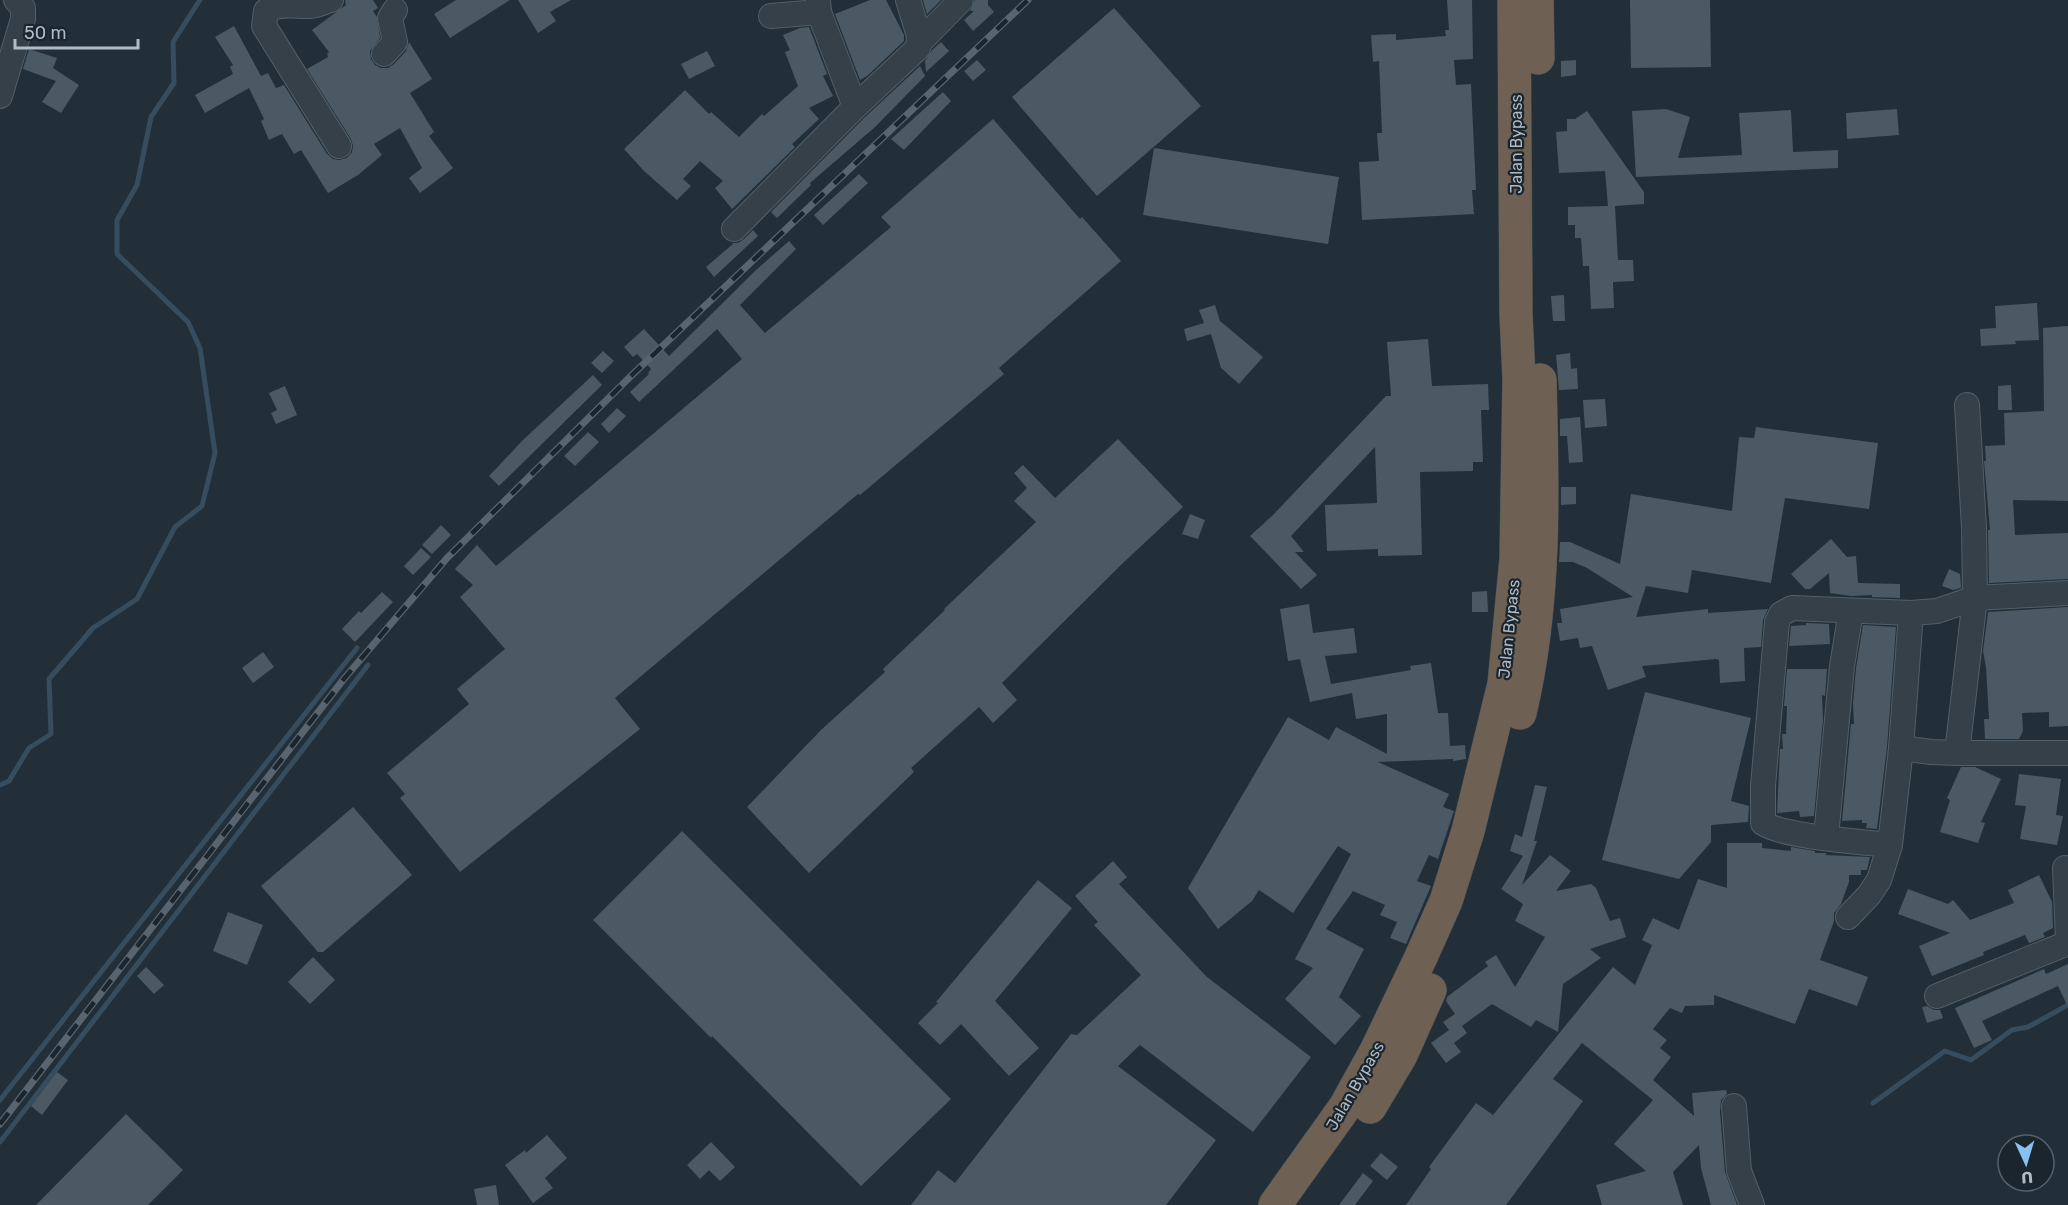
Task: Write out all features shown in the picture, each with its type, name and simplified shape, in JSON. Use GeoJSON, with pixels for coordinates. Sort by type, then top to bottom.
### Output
{"type":"FeatureCollection","features":[{"type":"Feature","properties":{"kind":"highway","name":"Jalan Bypass"},"geometry":{"type":"LineString","coordinates":[[1275,1205],[1345,1107],[1376,1051],[1446,901],[1468,831],[1504,684],[1516,559],[1519,379],[1516,315],[1514,0]]}},
{"type":"Feature","properties":{"kind":"highway","name":"Jalan Bypass"},"geometry":{"type":"LineString","coordinates":[[1302,1205],[1326,1175],[1359,1126],[1401,1055],[1436,975],[1489,842],[1526,688],[1538,606],[1544,513],[1539,323],[1537,0]]}},
{"type":"Feature","properties":{"kind":"street"},"geometry":{"type":"LineString","coordinates":[[0,96],[23,19],[23,9],[16,0]]}},
{"type":"Feature","properties":{"kind":"street"},"geometry":{"type":"LineString","coordinates":[[331,0],[314,6],[270,8],[266,11],[264,26],[339,146]]}},
{"type":"Feature","properties":{"kind":"street"},"geometry":{"type":"LineString","coordinates":[[908,0],[919,43]]}},
{"type":"Feature","properties":{"kind":"street"},"geometry":{"type":"LineString","coordinates":[[734,229],[855,107],[914,52],[919,43],[961,0]]}},
{"type":"Feature","properties":{"kind":"street"},"geometry":{"type":"LineString","coordinates":[[384,54],[395,42],[390,18],[398,3]]}},
{"type":"Feature","properties":{"kind":"street"},"geometry":{"type":"LineString","coordinates":[[771,16],[818,6],[855,107]]}},
{"type":"Feature","properties":{"kind":"street"},"geometry":{"type":"LineString","coordinates":[[1957,753],[1975,598],[1974,528],[1967,405]]}},
{"type":"Feature","properties":{"kind":"street"},"geometry":{"type":"LineString","coordinates":[[1890,845],[1771,828],[1763,823],[1763,786],[1778,622],[1781,614],[1792,608],[1911,613],[1937,611],[1975,598],[2068,593]]}},
{"type":"Feature","properties":{"kind":"street"},"geometry":{"type":"LineString","coordinates":[[1826,837],[1842,666],[1851,611]]}},
{"type":"Feature","properties":{"kind":"street"},"geometry":{"type":"LineString","coordinates":[[1848,917],[1869,895],[1879,880],[1890,845],[1901,748],[1911,613]]}},
{"type":"Feature","properties":{"kind":"street"},"geometry":{"type":"LineString","coordinates":[[1901,748],[1957,753],[2068,753]]}},
{"type":"Feature","properties":{"kind":"street"},"geometry":{"type":"LineString","coordinates":[[1937,996],[2068,941],[2065,868]]}},
{"type":"Feature","properties":{"kind":"street"},"geometry":{"type":"LineString","coordinates":[[1734,1106],[1740,1170],[1752,1205]]}},
{"type":"Feature","properties":{"kind":"building"},"geometry":{"type":"Polygon","coordinates":[[[345,0],[373,0],[378,8],[373,11],[377,17],[380,38],[370,51],[375,65],[388,68],[394,64],[406,51],[409,42],[432,79],[410,93],[434,132],[429,136],[453,168],[420,193],[409,178],[422,168],[400,128],[374,144],[382,155],[358,175],[328,193],[301,150],[294,154],[282,134],[269,140],[261,121],[264,119],[249,88],[205,113],[195,95],[233,74],[230,67],[233,65],[215,37],[234,26],[261,76],[268,73],[276,88],[284,85],[327,154],[333,159],[347,158],[352,152],[351,139],[307,69],[328,57],[329,52],[312,30],[346,5],[345,0]]]}},
{"type":"Feature","properties":{"kind":"building"},"geometry":{"type":"Polygon","coordinates":[[[456,0],[510,0],[450,38],[434,14],[456,0]]]}},
{"type":"Feature","properties":{"kind":"building"},"geometry":{"type":"Polygon","coordinates":[[[518,0],[571,0],[550,12],[556,21],[538,33],[518,0]]]}},
{"type":"Feature","properties":{"kind":"building"},"geometry":{"type":"Polygon","coordinates":[[[870,0],[886,0],[904,35],[904,41],[860,80],[835,14],[870,0]]]}},
{"type":"Feature","properties":{"kind":"building"},"geometry":{"type":"Polygon","coordinates":[[[923,0],[941,0],[927,14],[923,0]]]}},
{"type":"Feature","properties":{"kind":"building"},"geometry":{"type":"Polygon","coordinates":[[[975,0],[988,0],[988,5],[994,12],[973,31],[964,20],[974,11],[970,11],[975,0]]]}},
{"type":"Feature","properties":{"kind":"building"},"geometry":{"type":"Polygon","coordinates":[[[1447,0],[1472,0],[1473,59],[1454,60],[1456,85],[1471,84],[1476,190],[1472,190],[1474,214],[1362,220],[1359,162],[1379,161],[1377,133],[1382,133],[1379,61],[1373,62],[1371,35],[1396,34],[1396,40],[1446,36],[1445,30],[1449,30],[1447,0]]]}},
{"type":"Feature","properties":{"kind":"building"},"geometry":{"type":"Polygon","coordinates":[[[1630,0],[1710,0],[1711,67],[1631,68],[1630,0]]]}},
{"type":"Feature","properties":{"kind":"building"},"geometry":{"type":"Polygon","coordinates":[[[1114,8],[1201,106],[1097,196],[1012,97],[1114,8]]]}},
{"type":"Feature","properties":{"kind":"building"},"geometry":{"type":"Polygon","coordinates":[[[809,27],[827,74],[823,76],[833,96],[809,108],[819,119],[792,144],[795,147],[732,209],[715,188],[723,181],[700,161],[683,179],[691,186],[677,200],[644,171],[624,149],[685,90],[709,114],[711,112],[739,137],[762,114],[764,116],[798,86],[785,52],[790,50],[783,35],[809,27]]]}},
{"type":"Feature","properties":{"kind":"building"},"geometry":{"type":"Polygon","coordinates":[[[941,42],[949,51],[926,72],[925,61],[941,42]]]}},
{"type":"Feature","properties":{"kind":"building"},"geometry":{"type":"Polygon","coordinates":[[[29,49],[57,58],[53,68],[79,85],[61,113],[42,102],[56,81],[23,69],[29,49]]]}},
{"type":"Feature","properties":{"kind":"building"},"geometry":{"type":"Polygon","coordinates":[[[707,51],[715,66],[689,79],[681,64],[707,51]]]}},
{"type":"Feature","properties":{"kind":"building"},"geometry":{"type":"Polygon","coordinates":[[[977,60],[986,70],[973,81],[964,71],[977,60]]]}},
{"type":"Feature","properties":{"kind":"building"},"geometry":{"type":"Polygon","coordinates":[[[1576,60],[1576,75],[1561,77],[1561,61],[1576,60]]]}},
{"type":"Feature","properties":{"kind":"building"},"geometry":{"type":"Polygon","coordinates":[[[920,66],[925,76],[875,127],[810,183],[811,185],[777,218],[771,212],[865,117],[920,66]]]}},
{"type":"Feature","properties":{"kind":"building"},"geometry":{"type":"Polygon","coordinates":[[[943,92],[951,101],[904,150],[891,139],[943,92]]]}},
{"type":"Feature","properties":{"kind":"building"},"geometry":{"type":"Polygon","coordinates":[[[1666,109],[1690,117],[1678,158],[1742,155],[1739,113],[1791,110],[1793,152],[1838,150],[1838,168],[1636,177],[1632,111],[1666,109]]]}},
{"type":"Feature","properties":{"kind":"building"},"geometry":{"type":"Polygon","coordinates":[[[1897,109],[1899,135],[1847,139],[1846,113],[1897,109]]]}},
{"type":"Feature","properties":{"kind":"building"},"geometry":{"type":"Polygon","coordinates":[[[1587,111],[1644,192],[1644,204],[1615,206],[1618,260],[1633,260],[1634,281],[1613,282],[1614,308],[1591,309],[1589,266],[1583,266],[1581,238],[1575,238],[1575,225],[1568,225],[1568,207],[1608,206],[1605,171],[1559,173],[1556,132],[1567,131],[1567,119],[1575,119],[1587,111]]]}},
{"type":"Feature","properties":{"kind":"building"},"geometry":{"type":"Polygon","coordinates":[[[993,119],[1080,219],[1082,217],[1121,261],[999,368],[1004,374],[615,698],[640,729],[460,872],[400,798],[405,794],[387,773],[469,704],[457,689],[505,649],[460,597],[473,585],[455,569],[477,545],[496,566],[742,359],[717,329],[639,402],[630,392],[649,374],[651,369],[637,354],[633,357],[624,347],[644,329],[669,356],[755,271],[789,241],[796,249],[740,305],[765,333],[891,227],[881,217],[993,119]]]}},
{"type":"Feature","properties":{"kind":"building"},"geometry":{"type":"Polygon","coordinates":[[[1154,148],[1339,177],[1328,244],[1143,215],[1154,148]]]}},
{"type":"Feature","properties":{"kind":"building"},"geometry":{"type":"Polygon","coordinates":[[[859,174],[868,183],[823,225],[814,215],[859,174]]]}},
{"type":"Feature","properties":{"kind":"building"},"geometry":{"type":"Polygon","coordinates":[[[753,230],[758,236],[714,277],[706,267],[732,243],[738,243],[753,230]]]}},
{"type":"Feature","properties":{"kind":"building"},"geometry":{"type":"Polygon","coordinates":[[[1564,295],[1565,321],[1553,321],[1551,296],[1564,295]]]}},
{"type":"Feature","properties":{"kind":"building"},"geometry":{"type":"Polygon","coordinates":[[[2037,303],[2039,340],[1981,346],[1980,329],[1996,328],[1995,306],[2037,303]]]}},
{"type":"Feature","properties":{"kind":"building"},"geometry":{"type":"Polygon","coordinates":[[[1215,305],[1220,321],[1263,357],[1239,384],[1221,368],[1211,334],[1187,341],[1184,329],[1204,323],[1199,310],[1215,305]]]}},
{"type":"Feature","properties":{"kind":"building"},"geometry":{"type":"Polygon","coordinates":[[[2068,326],[2068,501],[2013,500],[2015,535],[2068,533],[2068,579],[1989,583],[1988,530],[1990,530],[1984,461],[1986,461],[1985,446],[2005,445],[2004,413],[2044,411],[2043,328],[2068,326]]]}},
{"type":"Feature","properties":{"kind":"building"},"geometry":{"type":"Polygon","coordinates":[[[1428,339],[1432,386],[1488,384],[1489,410],[1481,410],[1483,462],[1473,462],[1473,471],[1420,472],[1422,555],[1378,556],[1378,549],[1327,551],[1325,505],[1377,503],[1375,447],[1291,536],[1304,552],[1295,552],[1317,575],[1301,589],[1250,536],[1273,515],[1386,396],[1391,396],[1387,342],[1428,339]]]}},
{"type":"Feature","properties":{"kind":"building"},"geometry":{"type":"Polygon","coordinates":[[[603,351],[614,361],[602,373],[591,363],[603,351]]]}},
{"type":"Feature","properties":{"kind":"building"},"geometry":{"type":"Polygon","coordinates":[[[1570,353],[1571,369],[1577,368],[1578,389],[1559,390],[1556,355],[1570,353]]]}},
{"type":"Feature","properties":{"kind":"building"},"geometry":{"type":"Polygon","coordinates":[[[593,375],[602,385],[499,486],[489,476],[523,440],[593,375]]]}},
{"type":"Feature","properties":{"kind":"building"},"geometry":{"type":"Polygon","coordinates":[[[2011,385],[2012,410],[1998,410],[1998,386],[2011,385]]]}},
{"type":"Feature","properties":{"kind":"building"},"geometry":{"type":"Polygon","coordinates":[[[285,386],[297,415],[276,424],[271,413],[277,410],[269,393],[285,386]]]}},
{"type":"Feature","properties":{"kind":"building"},"geometry":{"type":"Polygon","coordinates":[[[1605,399],[1607,426],[1585,428],[1583,400],[1605,399]]]}},
{"type":"Feature","properties":{"kind":"building"},"geometry":{"type":"Polygon","coordinates":[[[617,408],[626,416],[609,433],[601,424],[617,408]]]}},
{"type":"Feature","properties":{"kind":"building"},"geometry":{"type":"Polygon","coordinates":[[[1580,417],[1583,462],[1569,463],[1567,436],[1560,436],[1560,419],[1580,417]]]}},
{"type":"Feature","properties":{"kind":"building"},"geometry":{"type":"Polygon","coordinates":[[[1756,427],[1878,443],[1869,509],[1785,498],[1771,583],[1692,570],[1688,593],[1646,586],[1636,617],[1708,609],[1708,613],[1768,609],[1763,620],[1761,647],[1744,648],[1745,681],[1720,683],[1719,660],[1716,659],[1642,666],[1646,677],[1608,690],[1592,646],[1580,648],[1578,638],[1560,641],[1557,623],[1562,623],[1560,609],[1633,597],[1587,568],[1573,562],[1559,562],[1560,542],[1570,542],[1620,564],[1631,494],[1732,511],[1739,437],[1754,438],[1756,427]]]}},
{"type":"Feature","properties":{"kind":"building"},"geometry":{"type":"Polygon","coordinates":[[[588,432],[599,442],[575,466],[564,456],[588,432]]]}},
{"type":"Feature","properties":{"kind":"building"},"geometry":{"type":"Polygon","coordinates":[[[1118,439],[1183,507],[1002,683],[1017,700],[993,723],[979,707],[911,768],[914,772],[809,873],[747,807],[821,730],[885,672],[883,669],[1036,522],[1014,501],[1027,488],[1014,473],[1023,465],[1055,498],[1118,439]]]}},
{"type":"Feature","properties":{"kind":"building"},"geometry":{"type":"Polygon","coordinates":[[[1561,487],[1576,487],[1576,504],[1561,505],[1561,487]]]}},
{"type":"Feature","properties":{"kind":"building"},"geometry":{"type":"Polygon","coordinates":[[[1190,514],[1205,520],[1198,539],[1182,534],[1190,514]]]}},
{"type":"Feature","properties":{"kind":"building"},"geometry":{"type":"Polygon","coordinates":[[[441,525],[451,535],[432,554],[422,545],[441,525]]]}},
{"type":"Feature","properties":{"kind":"building"},"geometry":{"type":"Polygon","coordinates":[[[1831,539],[1847,557],[1856,556],[1858,583],[1900,584],[1900,598],[1830,593],[1829,573],[1810,589],[1805,589],[1791,574],[1831,539]]]}},
{"type":"Feature","properties":{"kind":"building"},"geometry":{"type":"Polygon","coordinates":[[[421,548],[431,557],[413,575],[404,566],[421,548]]]}},
{"type":"Feature","properties":{"kind":"building"},"geometry":{"type":"Polygon","coordinates":[[[1949,569],[1960,574],[1961,588],[1953,590],[1942,586],[1949,569]]]}},
{"type":"Feature","properties":{"kind":"building"},"geometry":{"type":"Polygon","coordinates":[[[1487,591],[1488,612],[1472,612],[1472,592],[1487,591]]]}},
{"type":"Feature","properties":{"kind":"building"},"geometry":{"type":"Polygon","coordinates":[[[382,592],[393,602],[355,642],[342,629],[382,592]]]}},
{"type":"Feature","properties":{"kind":"building"},"geometry":{"type":"Polygon","coordinates":[[[1309,604],[1313,633],[1354,628],[1357,653],[1325,656],[1331,684],[1411,670],[1410,666],[1431,663],[1438,713],[1448,713],[1450,746],[1465,745],[1466,759],[1378,762],[1449,794],[1443,807],[1454,811],[1438,859],[1429,855],[1417,881],[1431,886],[1406,944],[1390,938],[1397,922],[1380,915],[1385,905],[1353,891],[1326,929],[1364,949],[1339,997],[1361,1016],[1335,1045],[1285,999],[1313,968],[1295,959],[1351,854],[1338,846],[1293,913],[1259,890],[1252,901],[1218,929],[1188,888],[1288,717],[1329,740],[1336,727],[1387,754],[1387,714],[1356,719],[1352,693],[1310,702],[1300,659],[1288,661],[1280,609],[1309,604]]]}},
{"type":"Feature","properties":{"kind":"building"},"geometry":{"type":"Polygon","coordinates":[[[2068,607],[2068,726],[2049,727],[2049,712],[2022,713],[2023,731],[2019,739],[1985,739],[1984,719],[1989,719],[1983,651],[1988,612],[2068,607]]]}},
{"type":"Feature","properties":{"kind":"building"},"geometry":{"type":"Polygon","coordinates":[[[1806,623],[1829,624],[1830,644],[1789,646],[1791,626],[1806,625],[1806,623]]]}},
{"type":"Feature","properties":{"kind":"building"},"geometry":{"type":"Polygon","coordinates":[[[1863,625],[1896,627],[1887,747],[1877,829],[1866,828],[1867,823],[1862,823],[1862,820],[1842,821],[1851,724],[1854,724],[1856,668],[1863,625]]]}},
{"type":"Feature","properties":{"kind":"building"},"geometry":{"type":"Polygon","coordinates":[[[263,652],[274,667],[253,683],[242,668],[263,652]]]}},
{"type":"Feature","properties":{"kind":"building"},"geometry":{"type":"Polygon","coordinates":[[[1787,669],[1827,669],[1825,696],[1822,695],[1823,720],[1814,816],[1800,817],[1799,811],[1777,813],[1780,749],[1783,749],[1782,734],[1786,734],[1787,706],[1784,706],[1787,669]]]}},
{"type":"Feature","properties":{"kind":"building"},"geometry":{"type":"Polygon","coordinates":[[[1645,692],[1751,718],[1731,801],[1749,806],[1748,822],[1711,825],[1711,842],[1679,879],[1602,860],[1645,692]]]}},
{"type":"Feature","properties":{"kind":"building"},"geometry":{"type":"Polygon","coordinates":[[[1961,767],[1975,767],[2001,779],[1981,822],[1985,823],[1978,843],[1940,832],[1950,800],[1947,798],[1961,767]]]}},
{"type":"Feature","properties":{"kind":"building"},"geometry":{"type":"Polygon","coordinates":[[[2019,774],[2061,779],[2056,815],[2063,816],[2057,845],[2020,839],[2026,806],[2015,805],[2019,774]]]}},
{"type":"Feature","properties":{"kind":"building"},"geometry":{"type":"Polygon","coordinates":[[[1535,785],[1547,787],[1534,841],[1537,841],[1522,885],[1550,855],[1571,871],[1556,891],[1591,884],[1596,888],[1610,921],[1620,918],[1626,937],[1590,949],[1601,958],[1563,984],[1558,1032],[1536,1020],[1531,1027],[1492,1004],[1462,1026],[1467,1033],[1454,1043],[1461,1052],[1446,1063],[1431,1043],[1449,1030],[1443,1022],[1455,1014],[1446,1001],[1447,997],[1488,966],[1485,962],[1496,955],[1515,987],[1545,937],[1515,921],[1523,904],[1501,889],[1523,856],[1510,851],[1515,834],[1522,837],[1535,785]]]}},
{"type":"Feature","properties":{"kind":"building"},"geometry":{"type":"Polygon","coordinates":[[[353,807],[412,875],[323,952],[318,952],[261,886],[353,807]]]}},
{"type":"Feature","properties":{"kind":"building"},"geometry":{"type":"Polygon","coordinates":[[[682,831],[951,1099],[861,1186],[593,920],[682,831]]]}},
{"type":"Feature","properties":{"kind":"building"},"geometry":{"type":"Polygon","coordinates":[[[1727,843],[1762,843],[1762,848],[1791,851],[1791,847],[1815,851],[1815,853],[1826,853],[1826,855],[1870,857],[1867,870],[1861,870],[1861,875],[1849,875],[1849,882],[1841,904],[1834,913],[1834,921],[1820,960],[1868,977],[1857,1006],[1809,989],[1795,1024],[1714,995],[1714,1005],[1685,1006],[1682,1013],[1670,1008],[1653,1029],[1667,1040],[1660,1048],[1671,1057],[1653,1080],[1694,1116],[1692,1093],[1726,1090],[1727,1094],[1721,1100],[1720,1112],[1725,1172],[1737,1205],[1711,1205],[1701,1168],[1699,1145],[1673,1172],[1683,1205],[1602,1205],[1596,1185],[1646,1171],[1614,1144],[1653,1100],[1582,1043],[1553,1079],[1583,1101],[1506,1205],[1406,1205],[1431,1169],[1429,1167],[1476,1103],[1493,1115],[1613,967],[1635,985],[1652,945],[1642,940],[1653,918],[1679,930],[1698,879],[1727,888],[1727,843]]]}},
{"type":"Feature","properties":{"kind":"building"},"geometry":{"type":"Polygon","coordinates":[[[1113,861],[1127,877],[1119,884],[1207,977],[1311,1057],[1253,1132],[1140,1045],[1118,1066],[1216,1140],[1166,1205],[911,1205],[938,1170],[955,1183],[1071,1034],[1077,1035],[1141,975],[1094,925],[1098,922],[1075,896],[1113,861]]]}},
{"type":"Feature","properties":{"kind":"building"},"geometry":{"type":"Polygon","coordinates":[[[2039,875],[2052,902],[2053,928],[2043,933],[2045,937],[2029,943],[2025,935],[1932,976],[1919,946],[1950,933],[1898,914],[1908,889],[1948,904],[1953,900],[1970,920],[2014,903],[2008,890],[2039,875]]]}},
{"type":"Feature","properties":{"kind":"building"},"geometry":{"type":"Polygon","coordinates":[[[1038,880],[1072,908],[995,1001],[1039,1048],[1009,1076],[961,1024],[940,1045],[918,1023],[938,1003],[936,1002],[1038,880]]]}},
{"type":"Feature","properties":{"kind":"building"},"geometry":{"type":"Polygon","coordinates":[[[228,912],[263,925],[247,965],[213,951],[228,912]]]}},
{"type":"Feature","properties":{"kind":"building"},"geometry":{"type":"Polygon","coordinates":[[[313,957],[335,980],[310,1004],[288,982],[313,957]]]}},
{"type":"Feature","properties":{"kind":"building"},"geometry":{"type":"Polygon","coordinates":[[[2068,964],[2068,1007],[2058,986],[1982,1021],[1992,1040],[1974,1048],[1955,1008],[2044,969],[2046,974],[2068,964]]]}},
{"type":"Feature","properties":{"kind":"building"},"geometry":{"type":"Polygon","coordinates":[[[146,967],[164,985],[154,994],[137,976],[146,967]]]}},
{"type":"Feature","properties":{"kind":"building"},"geometry":{"type":"Polygon","coordinates":[[[1927,1006],[1940,1010],[1943,1018],[1927,1023],[1922,1007],[1927,1006]]]}},
{"type":"Feature","properties":{"kind":"building"},"geometry":{"type":"Polygon","coordinates":[[[57,1072],[68,1080],[42,1115],[31,1106],[57,1072]]]}},
{"type":"Feature","properties":{"kind":"building"},"geometry":{"type":"Polygon","coordinates":[[[126,1114],[183,1170],[148,1205],[36,1205],[126,1114]]]}},
{"type":"Feature","properties":{"kind":"building"},"geometry":{"type":"Polygon","coordinates":[[[547,1135],[567,1158],[545,1178],[553,1188],[533,1203],[505,1165],[525,1150],[526,1153],[547,1135]]]}},
{"type":"Feature","properties":{"kind":"building"},"geometry":{"type":"Polygon","coordinates":[[[711,1142],[735,1167],[720,1181],[709,1170],[700,1179],[687,1165],[711,1142]]]}},
{"type":"Feature","properties":{"kind":"building"},"geometry":{"type":"Polygon","coordinates":[[[1381,1153],[1398,1167],[1387,1180],[1370,1166],[1381,1153]]]}},
{"type":"Feature","properties":{"kind":"building"},"geometry":{"type":"Polygon","coordinates":[[[1363,1173],[1373,1181],[1355,1205],[1339,1205],[1363,1173]]]}},
{"type":"Feature","properties":{"kind":"building"},"geometry":{"type":"Polygon","coordinates":[[[496,1185],[499,1205],[477,1205],[474,1189],[496,1185]]]}},
{"type":"Feature","properties":{"kind":"waterway"},"geometry":{"type":"LineString","coordinates":[[0,785],[9,781],[29,748],[51,734],[49,679],[93,628],[137,599],[175,527],[202,506],[215,453],[200,348],[188,322],[117,254],[117,220],[137,185],[151,117],[174,83],[173,42],[200,0]]}},
{"type":"Feature","properties":{"kind":"waterway"},"geometry":{"type":"LineString","coordinates":[[0,1100],[357,648]]}},
{"type":"Feature","properties":{"kind":"waterway"},"geometry":{"type":"LineString","coordinates":[[0,1142],[368,665]]}},
{"type":"Feature","properties":{"kind":"waterway"},"geometry":{"type":"LineString","coordinates":[[1873,1103],[1945,1051],[1971,1060],[2012,1030],[2028,1027],[2068,1005]]}},
{"type":"Feature","properties":{"kind":"railway"},"geometry":{"type":"LineString","coordinates":[[0,1124],[343,680],[447,558],[633,374],[1028,0]]}}]}
